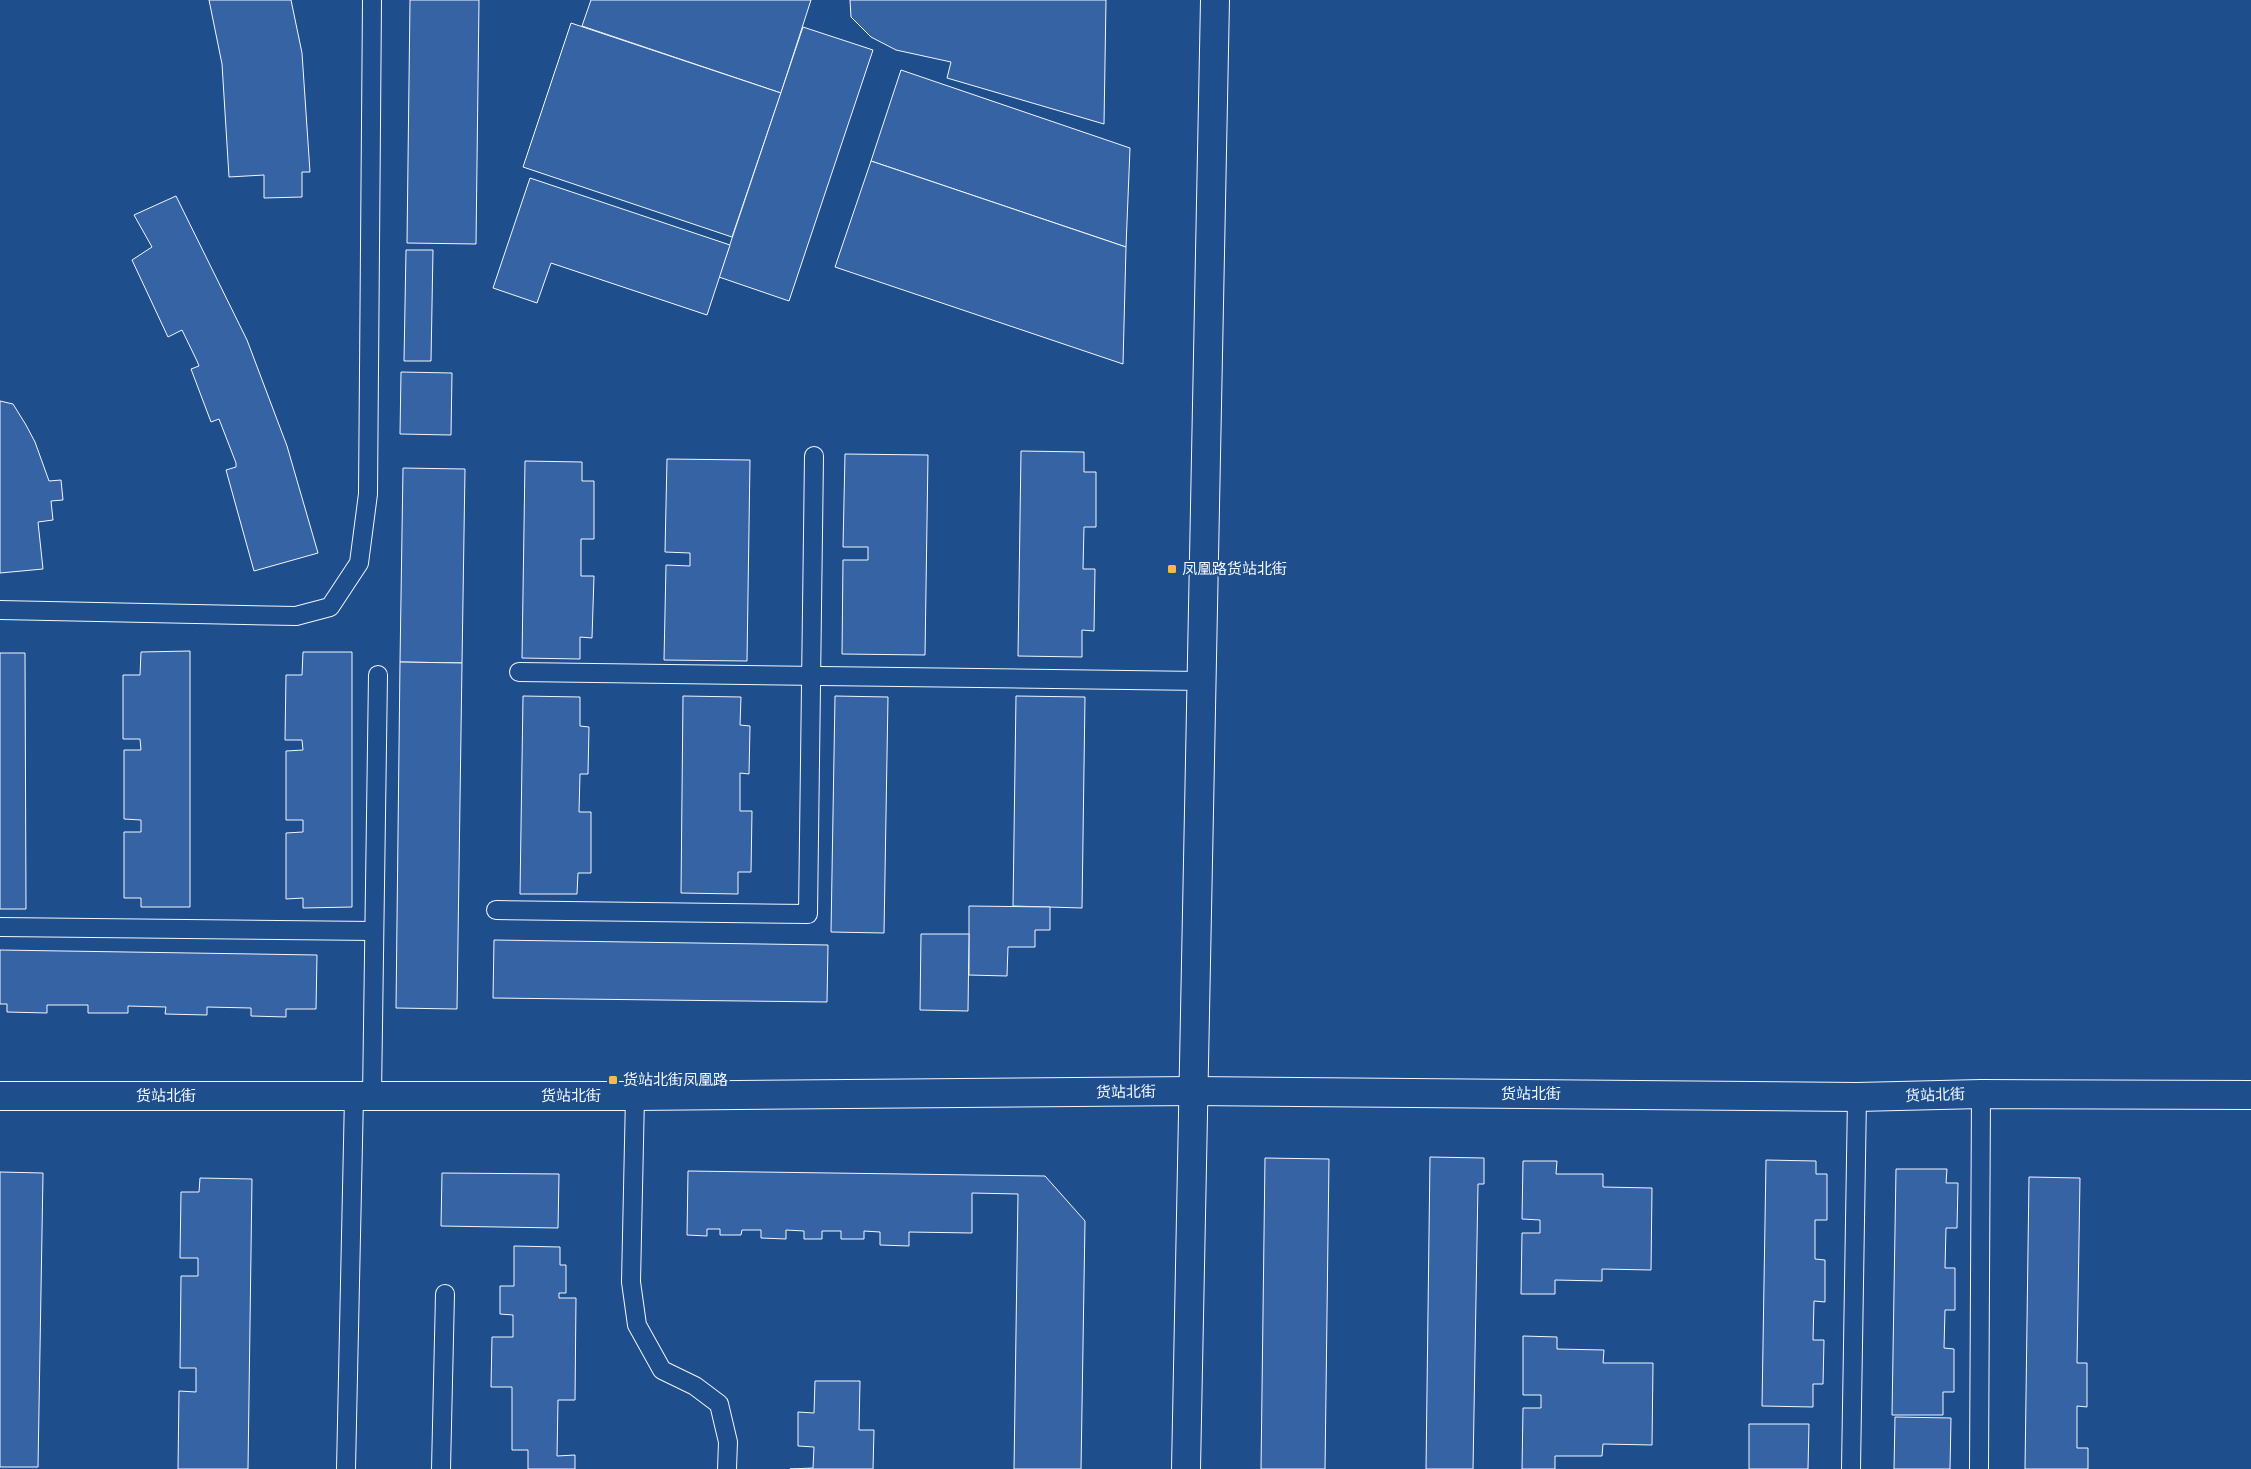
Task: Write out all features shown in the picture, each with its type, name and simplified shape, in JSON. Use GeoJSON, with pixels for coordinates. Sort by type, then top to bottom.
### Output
{"type":"FeatureCollection","features":[{"type":"Feature","properties":{"kind":"street"},"geometry":{"type":"LineString","coordinates":[[1186,1469],[1215,0]]}},
{"type":"Feature","properties":{"kind":"street","name":"货站北街"},"geometry":{"type":"LineString","coordinates":[[0,1096],[635,1096],[1193,1091],[1857,1097],[1981,1094],[2251,1095]]}},
{"type":"Feature","properties":{"kind":"lane"},"geometry":{"type":"LineString","coordinates":[[0,610],[296,616],[330,607],[359,563],[368,494],[372,0]]}},
{"type":"Feature","properties":{"kind":"lane"},"geometry":{"type":"LineString","coordinates":[[496,910],[808,914],[814,456]]}},
{"type":"Feature","properties":{"kind":"lane"},"geometry":{"type":"LineString","coordinates":[[519,672],[1201,681]]}},
{"type":"Feature","properties":{"kind":"lane"},"geometry":{"type":"LineString","coordinates":[[346,1469],[363,1096],[374,931],[378,675]]}},
{"type":"Feature","properties":{"kind":"lane"},"geometry":{"type":"LineString","coordinates":[[0,927],[374,931]]}},
{"type":"Feature","properties":{"kind":"lane"},"geometry":{"type":"LineString","coordinates":[[1979,1469],[1981,1094]]}},
{"type":"Feature","properties":{"kind":"lane"},"geometry":{"type":"LineString","coordinates":[[635,1096],[631,1282],[637,1325],[662,1370],[695,1386],[719,1404],[728,1442],[727,1469]]}},
{"type":"Feature","properties":{"kind":"lane"},"geometry":{"type":"LineString","coordinates":[[1851,1469],[1857,1097]]}},
{"type":"Feature","properties":{"kind":"lane"},"geometry":{"type":"LineString","coordinates":[[442,1469],[445,1294]]}},
{"type":"Feature","properties":{"kind":"building"},"geometry":{"type":"Polygon","coordinates":[[[209,0],[291,0],[302,53],[310,172],[302,172],[302,197],[264,198],[264,175],[229,177],[222,64],[209,0]]]}},
{"type":"Feature","properties":{"kind":"building"},"geometry":{"type":"Polygon","coordinates":[[[410,0],[479,0],[476,244],[407,243],[410,0]]]}},
{"type":"Feature","properties":{"kind":"building"},"geometry":{"type":"Polygon","coordinates":[[[591,0],[811,0],[781,93],[582,26],[591,0]]]}},
{"type":"Feature","properties":{"kind":"building"},"geometry":{"type":"Polygon","coordinates":[[[850,0],[1106,0],[1104,124],[947,78],[951,62],[896,50],[871,37],[851,17],[850,0]]]}},
{"type":"Feature","properties":{"kind":"building"},"geometry":{"type":"Polygon","coordinates":[[[571,23],[781,93],[732,237],[523,167],[571,23]]]}},
{"type":"Feature","properties":{"kind":"building"},"geometry":{"type":"Polygon","coordinates":[[[803,27],[873,50],[789,301],[719,277],[803,27]]]}},
{"type":"Feature","properties":{"kind":"building"},"geometry":{"type":"Polygon","coordinates":[[[901,70],[1130,148],[1126,247],[871,161],[901,70]]]}},
{"type":"Feature","properties":{"kind":"building"},"geometry":{"type":"Polygon","coordinates":[[[871,161],[1126,247],[1123,364],[835,267],[871,161]]]}},
{"type":"Feature","properties":{"kind":"building"},"geometry":{"type":"Polygon","coordinates":[[[530,178],[730,245],[707,315],[551,263],[537,303],[493,288],[530,178]]]}},
{"type":"Feature","properties":{"kind":"building"},"geometry":{"type":"Polygon","coordinates":[[[176,196],[247,340],[287,446],[318,553],[254,571],[226,470],[236,467],[236,463],[219,419],[211,422],[191,369],[199,366],[182,330],[168,337],[132,260],[152,247],[134,215],[176,196]]]}},
{"type":"Feature","properties":{"kind":"building"},"geometry":{"type":"Polygon","coordinates":[[[406,250],[433,250],[431,361],[404,361],[406,250]]]}},
{"type":"Feature","properties":{"kind":"building"},"geometry":{"type":"Polygon","coordinates":[[[401,372],[452,373],[451,435],[400,434],[401,372]]]}},
{"type":"Feature","properties":{"kind":"building"},"geometry":{"type":"Polygon","coordinates":[[[0,401],[13,404],[26,425],[35,442],[49,481],[61,480],[63,500],[51,501],[53,520],[38,522],[43,569],[0,573],[0,401]]]}},
{"type":"Feature","properties":{"kind":"building"},"geometry":{"type":"Polygon","coordinates":[[[1021,451],[1084,452],[1084,472],[1096,472],[1096,527],[1084,527],[1083,569],[1095,569],[1094,631],[1082,630],[1082,657],[1018,656],[1021,451]]]}},
{"type":"Feature","properties":{"kind":"building"},"geometry":{"type":"Polygon","coordinates":[[[845,454],[928,455],[925,655],[842,654],[843,560],[868,560],[868,547],[843,547],[845,454]]]}},
{"type":"Feature","properties":{"kind":"building"},"geometry":{"type":"Polygon","coordinates":[[[667,459],[750,460],[747,661],[664,660],[666,565],[690,566],[690,553],[665,552],[667,459]]]}},
{"type":"Feature","properties":{"kind":"building"},"geometry":{"type":"Polygon","coordinates":[[[525,461],[582,462],[582,481],[594,481],[594,539],[581,539],[581,576],[594,576],[592,638],[580,637],[580,659],[522,658],[525,461]]]}},
{"type":"Feature","properties":{"kind":"building"},"geometry":{"type":"Polygon","coordinates":[[[403,468],[465,469],[462,663],[400,662],[403,468]]]}},
{"type":"Feature","properties":{"kind":"building"},"geometry":{"type":"Polygon","coordinates":[[[190,651],[190,907],[141,907],[141,898],[124,898],[124,832],[141,832],[141,820],[124,819],[124,750],[141,750],[140,739],[123,739],[123,675],[140,675],[141,652],[190,651]]]}},
{"type":"Feature","properties":{"kind":"building"},"geometry":{"type":"Polygon","coordinates":[[[303,652],[352,652],[352,907],[303,908],[303,898],[286,899],[286,833],[303,832],[303,820],[286,820],[286,751],[303,750],[302,740],[285,740],[286,675],[302,675],[303,652]]]}},
{"type":"Feature","properties":{"kind":"building"},"geometry":{"type":"Polygon","coordinates":[[[0,653],[25,653],[26,909],[0,909],[0,653]]]}},
{"type":"Feature","properties":{"kind":"building"},"geometry":{"type":"Polygon","coordinates":[[[400,662],[462,663],[457,1009],[396,1008],[400,662]]]}},
{"type":"Feature","properties":{"kind":"building"},"geometry":{"type":"Polygon","coordinates":[[[523,696],[580,697],[580,726],[589,727],[588,774],[580,774],[579,812],[591,812],[591,873],[578,873],[577,894],[520,894],[523,696]]]}},
{"type":"Feature","properties":{"kind":"building"},"geometry":{"type":"Polygon","coordinates":[[[683,696],[741,697],[740,725],[750,726],[749,774],[740,773],[740,811],[752,811],[751,872],[738,872],[738,894],[681,893],[683,696]]]}},
{"type":"Feature","properties":{"kind":"building"},"geometry":{"type":"Polygon","coordinates":[[[835,696],[888,697],[884,933],[831,932],[835,696]]]}},
{"type":"Feature","properties":{"kind":"building"},"geometry":{"type":"Polygon","coordinates":[[[1016,696],[1085,697],[1082,908],[1013,906],[1016,696]]]}},
{"type":"Feature","properties":{"kind":"building"},"geometry":{"type":"Polygon","coordinates":[[[969,906],[1050,907],[1050,930],[1035,930],[1035,947],[1008,947],[1007,976],[969,975],[969,906]]]}},
{"type":"Feature","properties":{"kind":"building"},"geometry":{"type":"Polygon","coordinates":[[[921,934],[969,934],[968,1011],[920,1010],[921,934]]]}},
{"type":"Feature","properties":{"kind":"building"},"geometry":{"type":"Polygon","coordinates":[[[494,940],[828,945],[827,1002],[493,998],[494,940]]]}},
{"type":"Feature","properties":{"kind":"building"},"geometry":{"type":"Polygon","coordinates":[[[0,950],[317,955],[316,1009],[286,1009],[286,1017],[251,1016],[251,1008],[207,1007],[207,1015],[165,1014],[166,1007],[128,1006],[128,1013],[88,1013],[88,1005],[47,1005],[47,1013],[7,1012],[7,1004],[0,1004],[0,950]]]}},
{"type":"Feature","properties":{"kind":"building"},"geometry":{"type":"Polygon","coordinates":[[[1430,1157],[1484,1158],[1484,1184],[1478,1184],[1473,1469],[1426,1469],[1430,1157]]]}},
{"type":"Feature","properties":{"kind":"building"},"geometry":{"type":"Polygon","coordinates":[[[1265,1158],[1329,1159],[1325,1469],[1261,1469],[1265,1158]]]}},
{"type":"Feature","properties":{"kind":"building"},"geometry":{"type":"Polygon","coordinates":[[[1766,1160],[1816,1161],[1816,1174],[1827,1174],[1827,1220],[1815,1220],[1815,1259],[1825,1260],[1825,1302],[1814,1301],[1813,1340],[1824,1340],[1823,1384],[1813,1384],[1813,1407],[1762,1406],[1766,1160]]]}},
{"type":"Feature","properties":{"kind":"building"},"geometry":{"type":"Polygon","coordinates":[[[1523,1161],[1557,1161],[1556,1174],[1603,1174],[1603,1187],[1652,1188],[1651,1270],[1602,1269],[1602,1281],[1555,1280],[1555,1294],[1521,1294],[1522,1233],[1540,1233],[1540,1220],[1522,1219],[1523,1161]]]}},
{"type":"Feature","properties":{"kind":"building"},"geometry":{"type":"Polygon","coordinates":[[[1896,1169],[1947,1169],[1946,1183],[1958,1183],[1957,1228],[1946,1228],[1945,1268],[1955,1268],[1955,1310],[1945,1310],[1944,1348],[1954,1349],[1954,1392],[1943,1392],[1943,1415],[1892,1415],[1896,1169]]]}},
{"type":"Feature","properties":{"kind":"building"},"geometry":{"type":"Polygon","coordinates":[[[688,1171],[1045,1176],[1085,1221],[1081,1469],[1014,1469],[1018,1194],[972,1193],[972,1233],[909,1232],[909,1246],[880,1245],[880,1232],[864,1231],[864,1239],[841,1239],[841,1231],[822,1231],[822,1239],[804,1239],[804,1231],[786,1230],[786,1239],[761,1238],[761,1230],[742,1230],[741,1235],[720,1235],[720,1229],[707,1229],[707,1236],[687,1235],[688,1171]]]}},
{"type":"Feature","properties":{"kind":"building"},"geometry":{"type":"Polygon","coordinates":[[[0,1172],[43,1173],[38,1467],[0,1467],[0,1172]]]}},
{"type":"Feature","properties":{"kind":"building"},"geometry":{"type":"Polygon","coordinates":[[[442,1173],[559,1174],[558,1228],[441,1226],[442,1173]]]}},
{"type":"Feature","properties":{"kind":"building"},"geometry":{"type":"Polygon","coordinates":[[[2029,1177],[2080,1178],[2077,1363],[2087,1363],[2087,1407],[2077,1406],[2077,1448],[2088,1448],[2088,1469],[2025,1469],[2029,1177]]]}},
{"type":"Feature","properties":{"kind":"building"},"geometry":{"type":"Polygon","coordinates":[[[200,1178],[252,1179],[248,1469],[178,1469],[179,1391],[196,1392],[196,1368],[180,1368],[181,1276],[198,1276],[198,1258],[180,1258],[181,1192],[199,1192],[200,1178]]]}},
{"type":"Feature","properties":{"kind":"building"},"geometry":{"type":"Polygon","coordinates":[[[514,1246],[560,1247],[560,1265],[566,1265],[566,1293],[559,1293],[559,1298],[576,1298],[575,1400],[558,1400],[557,1456],[575,1455],[575,1469],[528,1469],[528,1450],[512,1450],[512,1387],[491,1387],[492,1337],[513,1337],[513,1315],[500,1314],[500,1286],[514,1286],[514,1246]]]}},
{"type":"Feature","properties":{"kind":"building"},"geometry":{"type":"Polygon","coordinates":[[[1523,1336],[1557,1337],[1557,1349],[1604,1350],[1603,1363],[1653,1363],[1652,1445],[1603,1444],[1602,1456],[1555,1456],[1555,1469],[1522,1469],[1523,1408],[1541,1408],[1541,1395],[1523,1395],[1523,1336]]]}},
{"type":"Feature","properties":{"kind":"building"},"geometry":{"type":"Polygon","coordinates":[[[815,1381],[860,1381],[859,1430],[874,1430],[873,1469],[790,1469],[813,1468],[814,1447],[798,1446],[798,1412],[814,1413],[815,1381]]]}},
{"type":"Feature","properties":{"kind":"building"},"geometry":{"type":"Polygon","coordinates":[[[1895,1417],[1951,1418],[1950,1469],[1894,1469],[1895,1417]]]}},
{"type":"Feature","properties":{"kind":"building"},"geometry":{"type":"Polygon","coordinates":[[[1749,1424],[1809,1424],[1808,1469],[1749,1469],[1749,1424]]]}},
{"type":"Feature","properties":{"kind":"place","name":"凤凰路货站北街"},"geometry":{"type":"Point","coordinates":[1172,569]}},
{"type":"Feature","properties":{"kind":"place","name":"货站北街凤凰路"},"geometry":{"type":"Point","coordinates":[613,1080]}}]}
